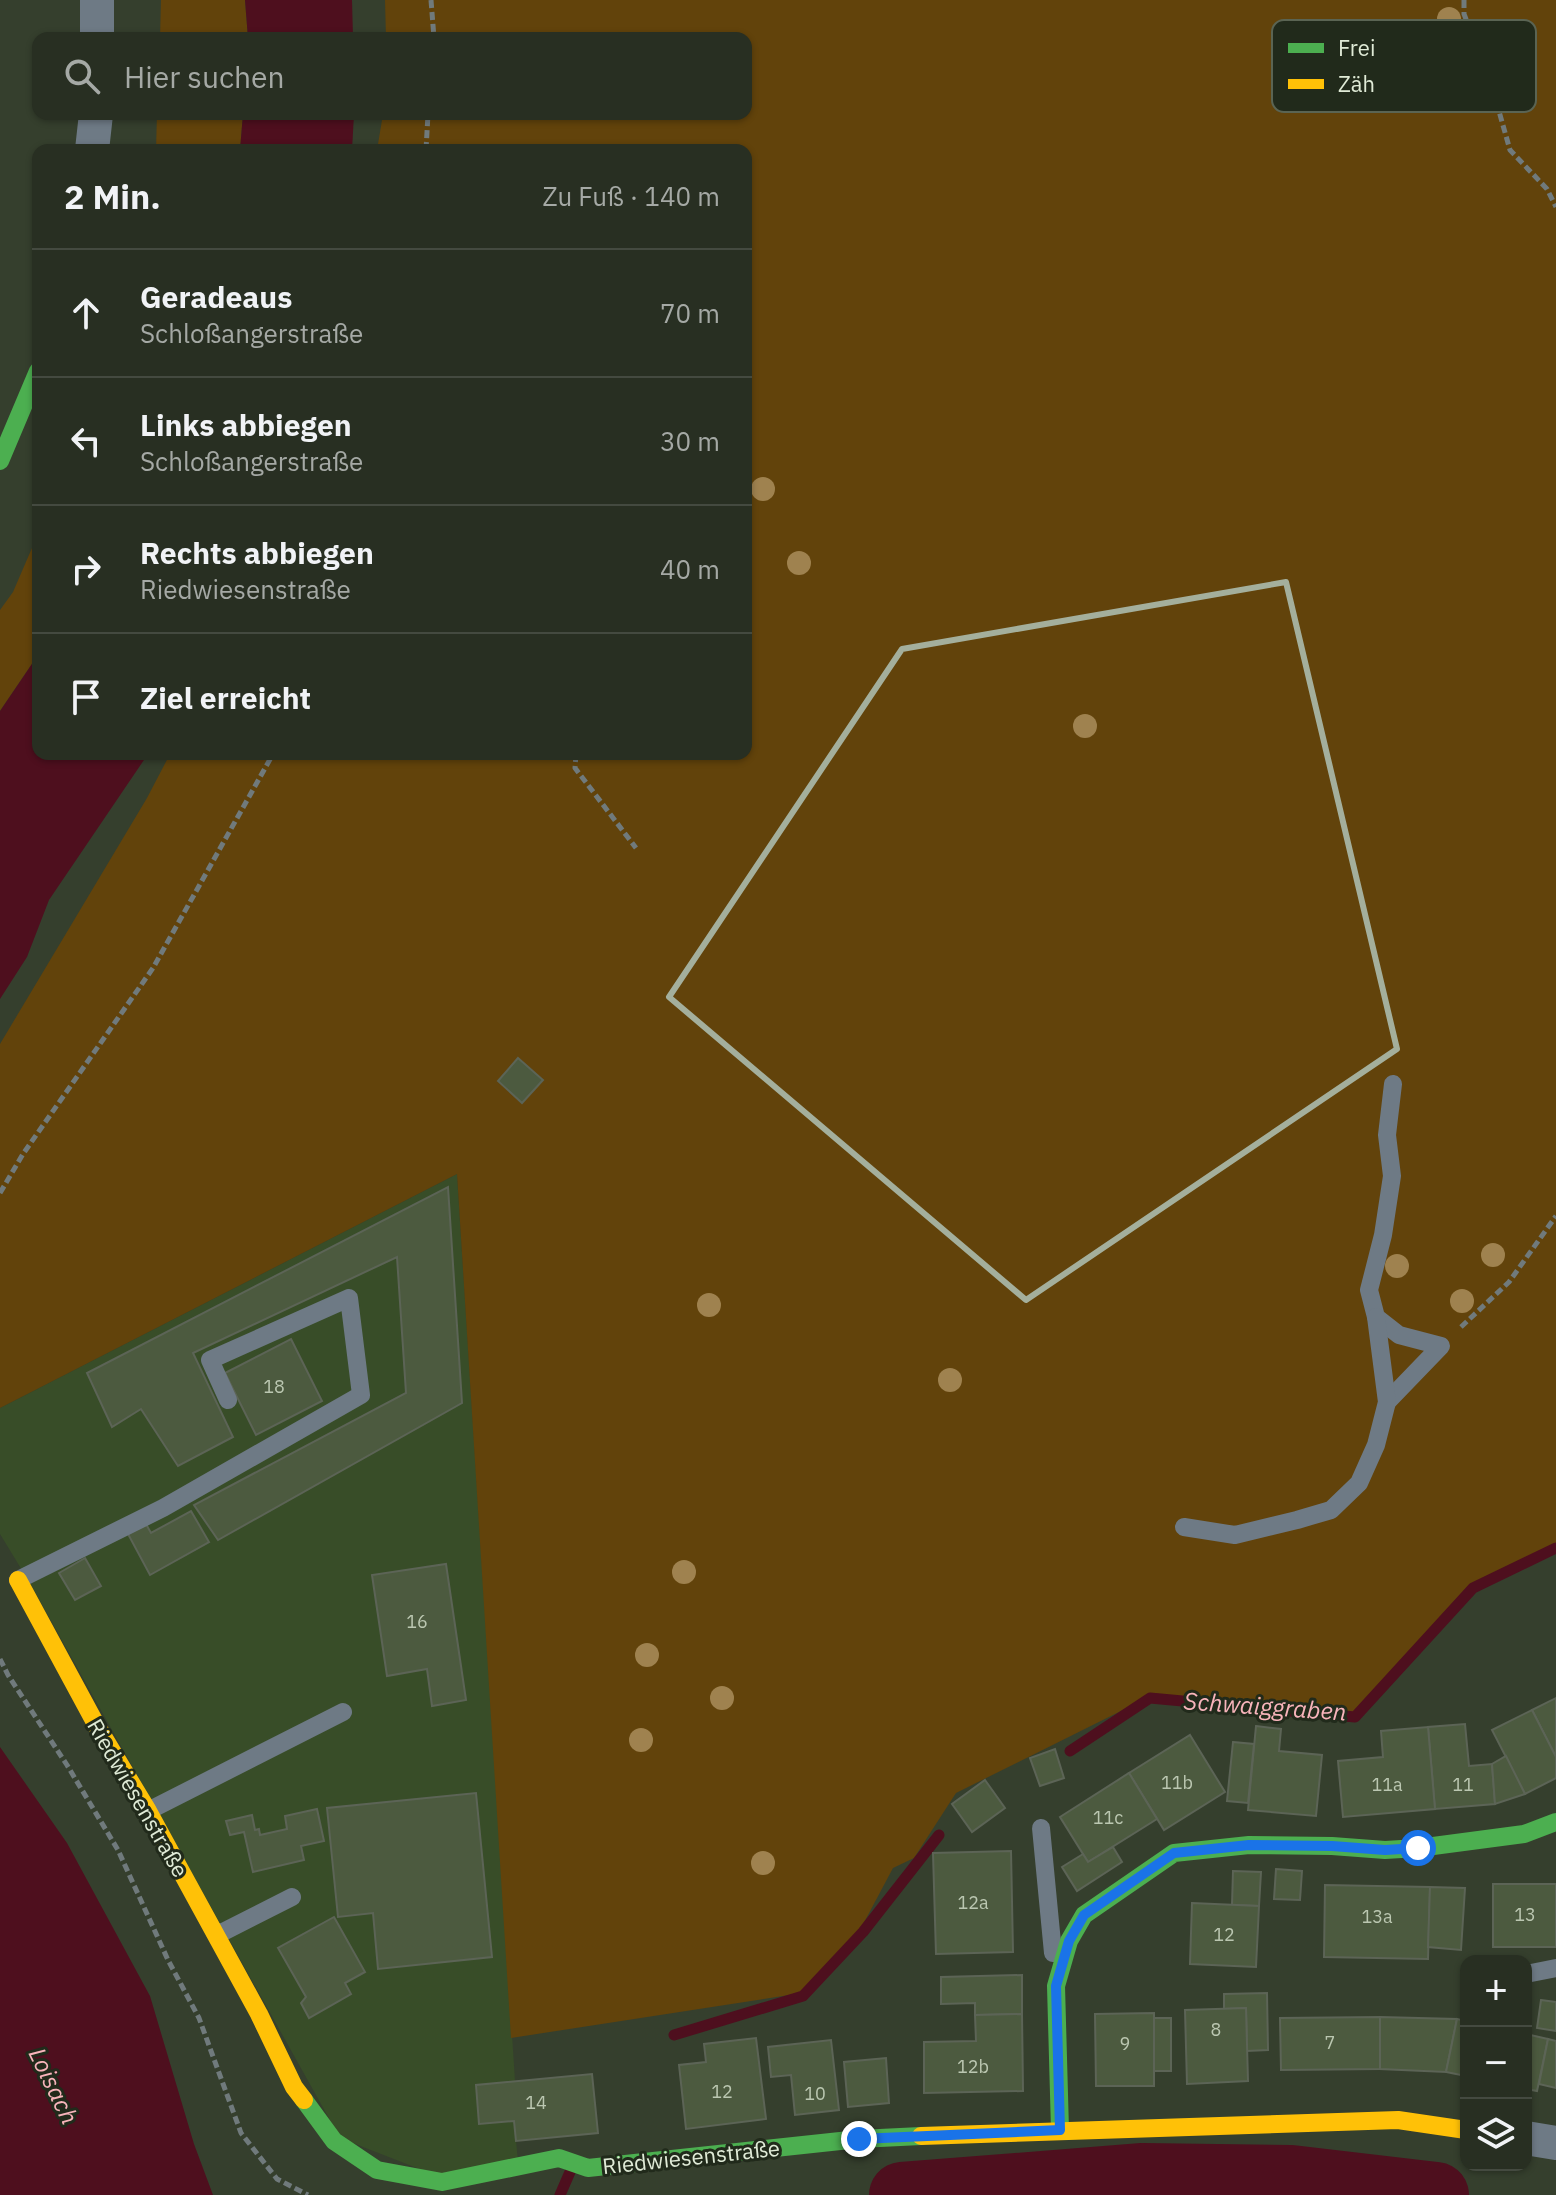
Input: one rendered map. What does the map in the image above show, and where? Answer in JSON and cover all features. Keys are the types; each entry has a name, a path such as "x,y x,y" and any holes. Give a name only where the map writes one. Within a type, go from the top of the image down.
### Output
{"street":[{"path":"97,0 97,32"},
{"path":"93,144 95,120"},
{"path":"0,461 32,385"},
{"name":"Riedwiesenstraße","path":"18,1580 259,2014 294,2087 334,2141 377,2170 442,2182 559,2158 588,2168 859,2139 1398,2120 1460,2129"},
{"path":"1060,2130 1056,1986 1069,1941 1084,1915 1174,1853 1249,1845 1385,1850 1418,1848 1524,1834 1556,1822"},
{"path":"1532,2139 1556,2143"}],"lane":[{"path":"1184,1527 1235,1535 1331,1510 1359,1483 1376,1445 1387,1402 1376,1317 1369,1290 1383,1235 1392,1176 1387,1135 1393,1084"},
{"path":"18,1580 163,1508 361,1395 349,1298 210,1360 228,1400"},
{"path":"1376,1317 1399,1335 1441,1346 1387,1402"},
{"path":"148,1811 343,1712"},
{"path":"1041,1828 1056,1986"},
{"path":"214,1933 235,1926 292,1897"},
{"path":"1532,1973 1556,1968"}],"path":[{"path":"431,0 434,32"},
{"path":"1464,0 1466,20"},
{"path":"1499,112 1510,150 1547,189 1556,207"},
{"path":"426,144 428,120"},
{"path":"0,1193 23,1154 153,968 270,760"},
{"path":"576,760 575,768 636,848"},
{"path":"1441,1346 1509,1282 1556,1216"},
{"path":"0,1659 118,1850 168,1960 199,2018 241,2133 277,2179 308,2195"}],"highlighted area":[{"path":"1286,582 1397,1049 1026,1300 669,997 902,649"}],"shaded area":[{"path":"161,0 245,0 248,32 160,32"},
{"path":"385,0 1556,0 1556,1546 1471,1587 1353,1715 1149,1697 956,1793 914,1858 893,1868 860,1930 802,1993 511,2038 457,1174 0,1408 0,1044 167,760 752,760 752,144 378,144 382,120 752,120 752,32 386,32"},
{"path":"157,120 242,120 240,144 156,144"},
{"path":"32,548 32,664 0,711 0,610 13,592"},
{"path":"457,1174 515,2081 476,2086 479,2124 514,2121 518,2161 440,2177 340,2138 0,1534 0,1408"}],"water":[{"path":"245,0 352,0 353,32 248,32"},
{"path":"242,120 354,120 352,144 240,144"},
{"path":"32,664 32,760 144,760 49,900 27,957 0,999 0,711"},
{"name":"Loisach","path":"0,1747 67,1843 150,1996 194,2144 213,2195 0,2195"}],"building":[{"path":"518,1058 543,1080 522,1103 498,1081"},
{"path":"448,1187 462,1403 218,1540 194,1505 406,1393 397,1257 193,1353 233,1437 178,1466 141,1409 112,1427 87,1373"},
{"path":"291,1339 322,1401 256,1435 225,1373"},
{"path":"191,1511 209,1542 150,1575 128,1534 146,1524 151,1533"},
{"path":"85,1558 101,1586 75,1600 59,1573"},
{"path":"446,1564 466,1700 432,1706 427,1669 387,1676 372,1575"},
{"path":"1556,1698 1556,1757 1532,1710"},
{"path":"1532,1710 1556,1757 1556,1778 1525,1794 1492,1730"},
{"path":"1465,1724 1469,1766 1492,1764 1495,1804 1435,1809 1428,1727"},
{"path":"1256,1726 1281,1729 1279,1751 1322,1755 1316,1816 1248,1810"},
{"path":"1428,1727 1435,1809 1343,1817 1338,1761 1383,1757 1381,1731"},
{"path":"1190,1735 1225,1792 1164,1830 1129,1773"},
{"path":"1233,1742 1254,1744 1248,1803 1227,1801"},
{"path":"1055,1749 1064,1778 1040,1786 1030,1758"},
{"path":"1506,1756 1525,1794 1495,1804 1492,1764"},
{"path":"1129,1773 1157,1819 1088,1862 1060,1817"},
{"path":"985,1780 1005,1808 972,1832 952,1804"},
{"path":"476,1793 492,1957 378,1969 373,1913 338,1917 327,1808"},
{"path":"317,1809 324,1841 301,1846 304,1860 253,1872 244,1832 230,1835 226,1821 252,1815 255,1830 259,1829 260,1835 287,1829 285,1816"},
{"path":"1113,1847 1122,1862 1077,1891 1062,1867 1083,1854 1088,1862"},
{"path":"1011,1851 1013,1952 936,1954 933,1853"},
{"path":"1276,1869 1302,1871 1300,1900 1274,1899"},
{"path":"1233,1871 1261,1872 1259,1906 1232,1905"},
{"path":"1493,1884 1556,1884 1556,1947 1493,1947"},
{"path":"1325,1885 1430,1887 1428,1959 1324,1957"},
{"path":"1430,1887 1465,1888 1461,1950 1428,1947"},
{"path":"1192,1903 1259,1906 1256,1967 1190,1964"},
{"path":"334,1917 365,1972 345,1983 351,1994 309,2018 301,2003 306,1997 278,1948"},
{"path":"1022,1975 1022,2014 975,2015 975,2003 941,2004 941,1977"},
{"path":"1267,1993 1268,2050 1247,2051 1246,2008 1224,2009 1224,1994"},
{"path":"1541,2000 1556,2002 1556,2031 1537,2028"},
{"path":"1246,2008 1248,2081 1187,2084 1185,2010"},
{"path":"1154,2013 1154,2086 1096,2086 1095,2014"},
{"path":"1022,2014 1023,2091 924,2093 924,2042 976,2041 975,2015"},
{"path":"1380,2017 1380,2069 1281,2070 1280,2018"},
{"path":"1380,2017 1457,2019 1446,2072 1380,2069"},
{"path":"1154,2018 1171,2018 1171,2071 1154,2071"},
{"path":"1457,2019 1460,2020 1460,2075 1446,2072"},
{"path":"1532,2035 1548,2039 1537,2091 1532,2090"},
{"path":"756,2038 766,2119 686,2129 679,2065 706,2062 704,2044"},
{"path":"1548,2039 1556,2041 1556,2088 1539,2084"},
{"path":"831,2040 839,2110 795,2115 791,2075 771,2077 768,2047"},
{"path":"886,2058 889,2103 848,2107 844,2062"},
{"path":"592,2074 598,2133 516,2141 514,2121 479,2124 476,2085"}],"waterway":[{"name":"Schwaiggraben","path":"1070,1751 1150,1698 1355,1717 1473,1588 1556,1548"},
{"name":"Schwaiggraben","path":"674,2035 803,1996 863,1932 939,1835"},
{"name":"Schwaiggraben","path":"560,2195 570,2172"},
{"path":"902,2195 1143,2176 1291,2178 1436,2195"}],"traffic: fast":[{"path":"0,461 32,385"},
{"path":"1060,2130 1056,1986 1069,1941 1084,1915 1174,1853 1249,1845 1385,1850 1418,1848 1524,1834 1556,1822"},
{"path":"304,2100 334,2141 377,2170 442,2182 559,2158 588,2168 859,2139 921,2136"}],"traffic: slow":[{"path":"18,1580 98,1728 148,1811 259,2014 294,2087 304,2100"},
{"path":"921,2136 1398,2120 1460,2129"}],"route":[{"path":"859,2139 1060,2130 1056,1986 1069,1941 1084,1915 1174,1853 1249,1845 1385,1850 1418,1848"}]}
